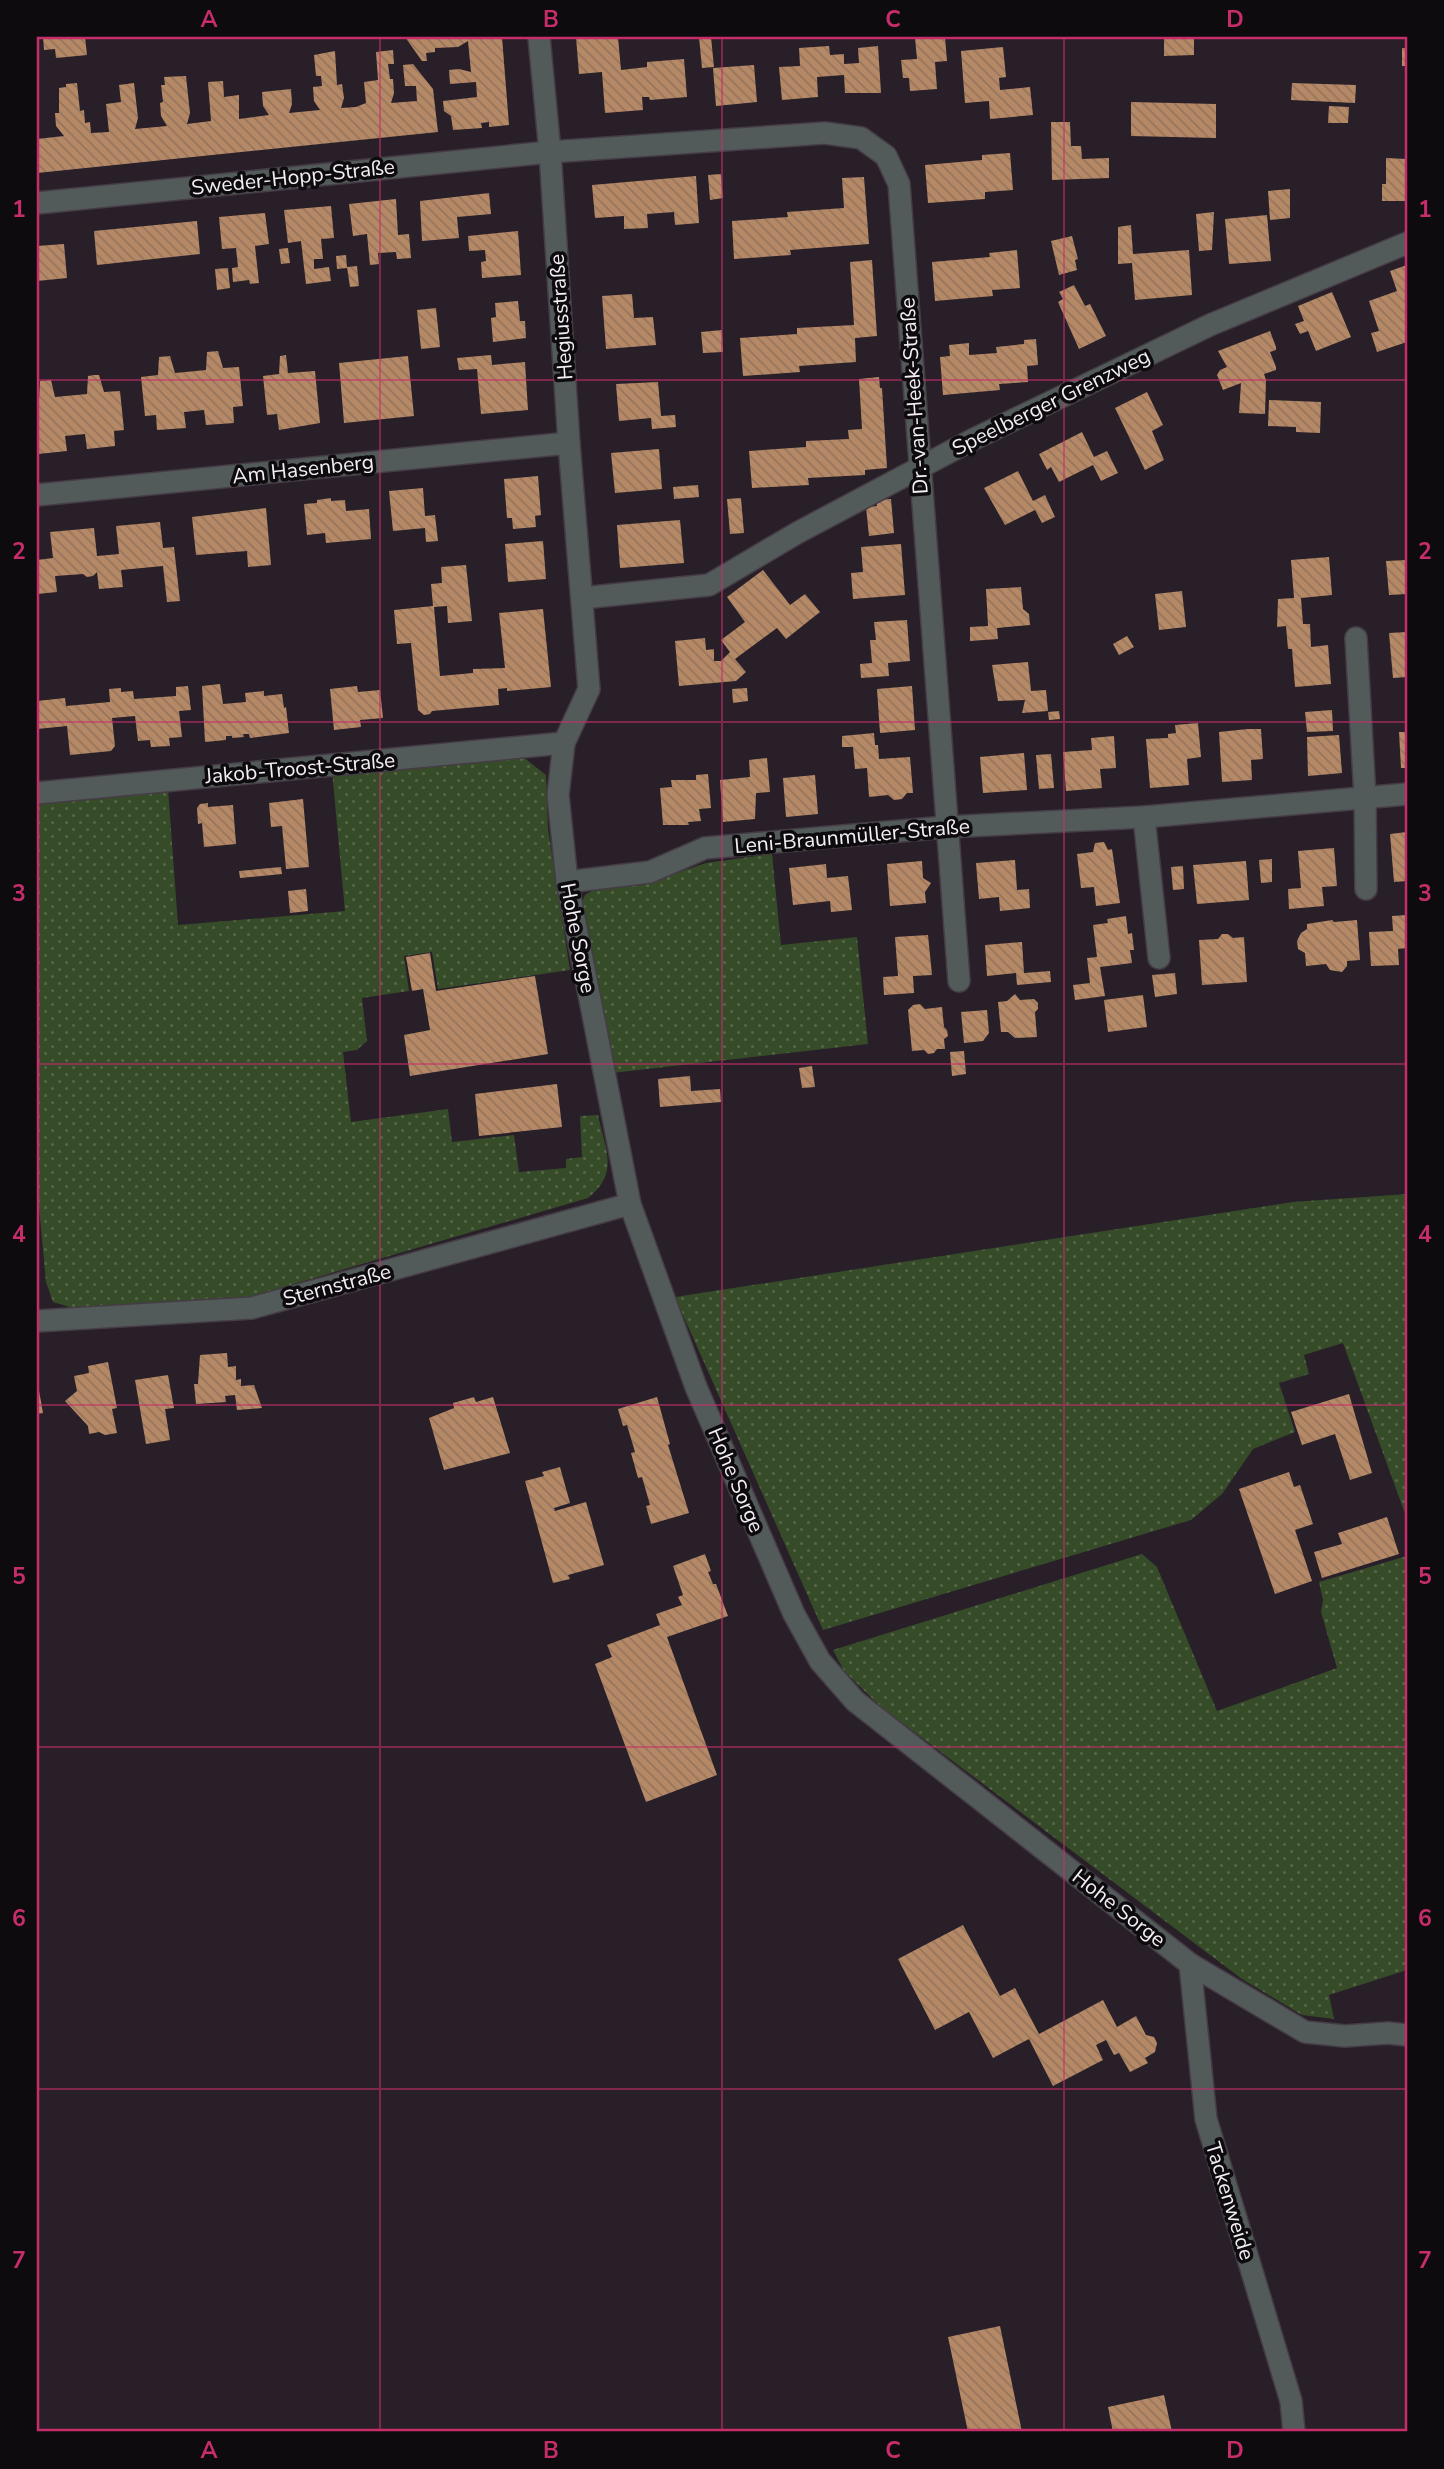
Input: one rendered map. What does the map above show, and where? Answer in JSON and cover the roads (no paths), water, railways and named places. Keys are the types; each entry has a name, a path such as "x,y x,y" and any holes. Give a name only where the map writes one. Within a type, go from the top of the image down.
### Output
{"street":[{"name":"Hegiusstraße","path":"539,37 550,152 582,598"},
{"name":"Dr.-van-Heek-Straße","path":"550,152 825,133 860,138 886,156 899,184 959,981"},
{"name":"Sweder-Hopp-Straße","path":"37,203 550,152"},
{"name":"Speelberger Grenzweg","path":"582,598 709,585 919,466 1210,325 1407,243"},
{"name":"Am Hasenberg","path":"37,495 569,443"},
{"name":"Hohe Sorge","path":"582,598 589,689 564,743 558,795 567,882 630,1204 696,1387 794,1614 820,1661 855,1702 1190,1964 1305,2032 1345,2036 1388,2033 1407,2035"},
{"path":"1356,638 1365,797 1366,889"},
{"name":"Jakob-Troost-Straße","path":"37,793 564,743"},
{"name":"Leni-Braunmüller-Straße","path":"567,882 650,872 705,848 946,827 1144,817 1407,794"},
{"path":"1144,817 1159,958"},
{"name":"Sternstraße","path":"37,1321 252,1308 630,1204"},
{"name":"Tackenweide","path":"1190,1964 1206,2119 1291,2401 1294,2432"}]}
